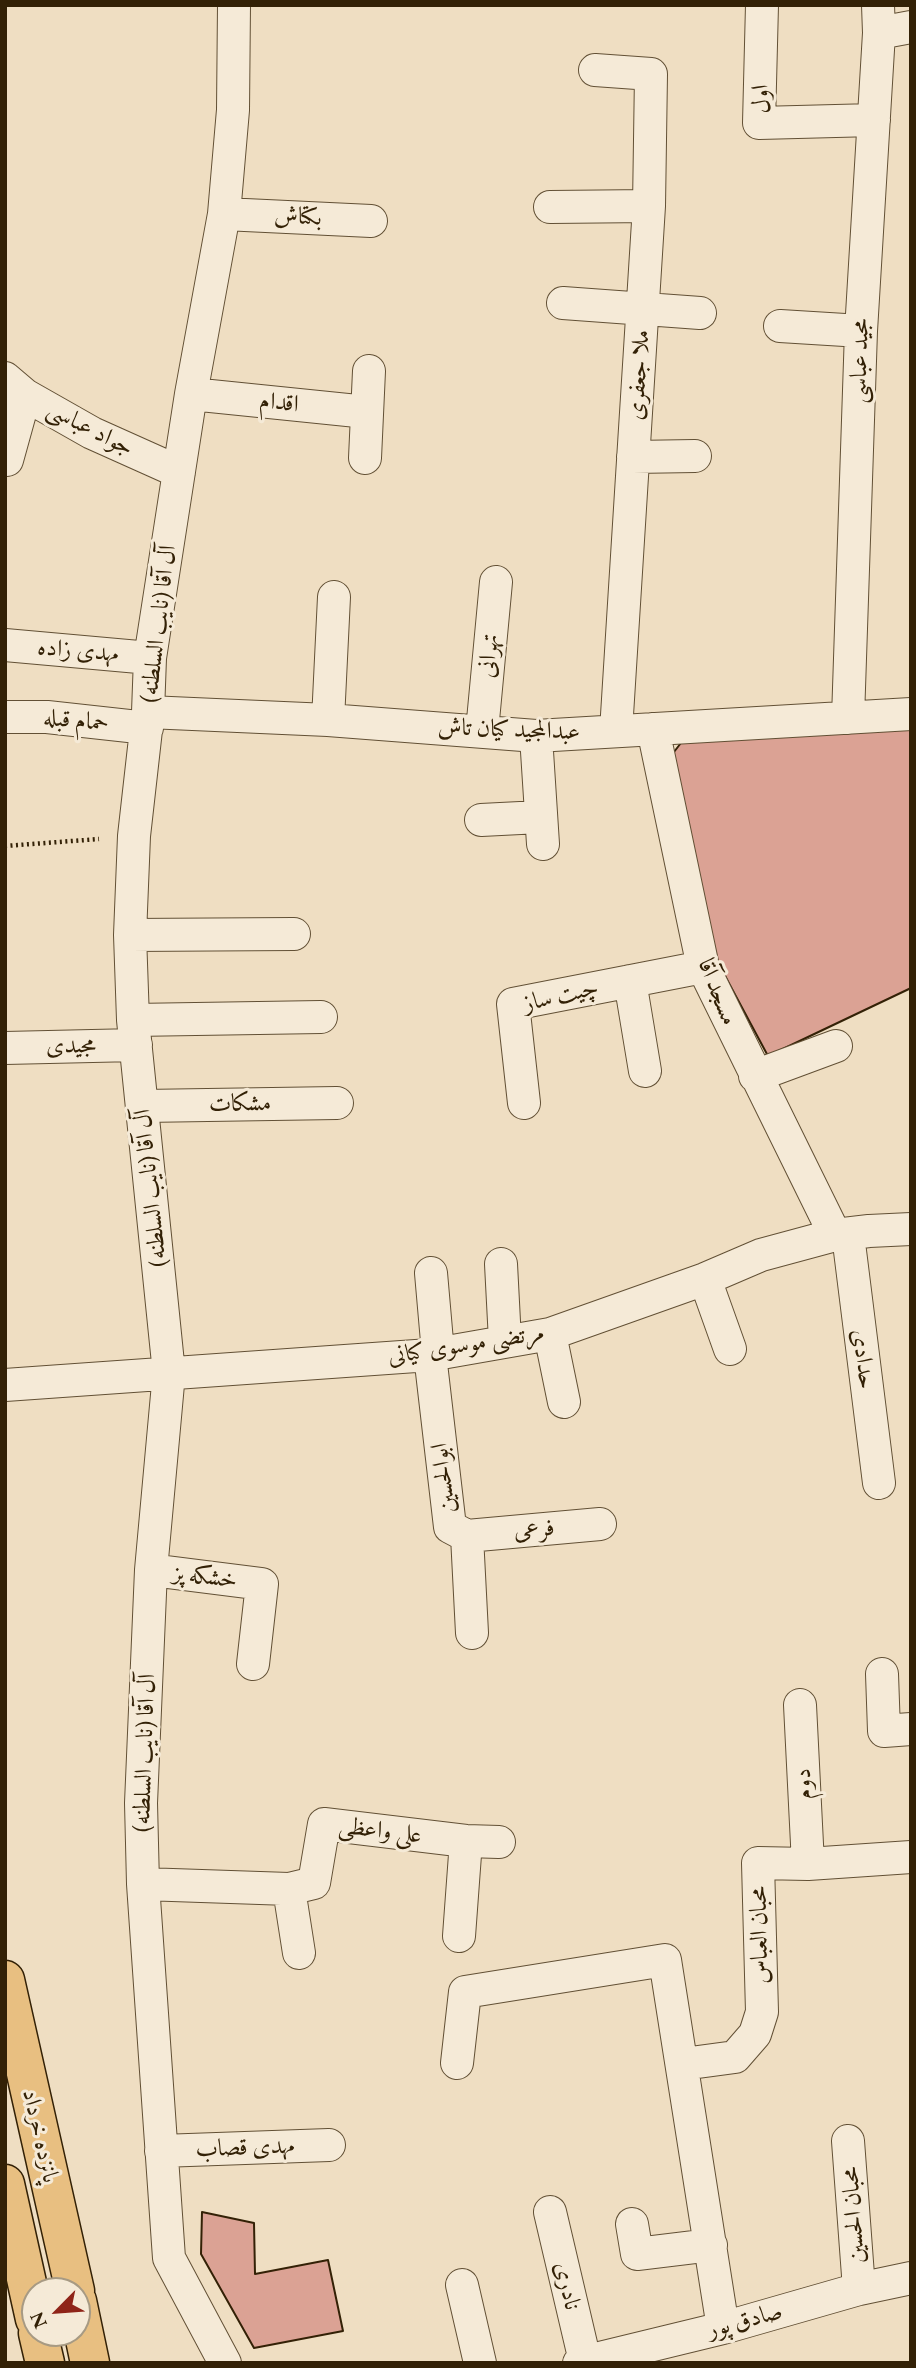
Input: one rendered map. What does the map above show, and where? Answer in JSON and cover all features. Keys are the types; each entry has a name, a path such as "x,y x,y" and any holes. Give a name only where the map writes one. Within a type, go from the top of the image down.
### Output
{"main road":[{"name":"پانزده خرداد","path":"6,1993 72,2277"},
{"name":"پانزده خرداد","path":"5,2183 26,2277"}],"street":[{"name":"آل آقا (نایب السلطنه)","path":"225,2363 169,2258 143,1884 141,1804 151,1570 169,1373 134,1032 130,935 134,836 147,720 150,657 191,394 224,214 233,110 234,5"},
{"name":"اول","path":"762,5 759,123 874,120"},
{"name":"مجید عباسی","path":"848,718 861,331 879,19"},
{"path":"879,19 911,27"},
{"name":"ملا جعفری","path":"595,70 651,74 649,206 615,731"},
{"path":"550,207 649,206"},
{"name":"بکتاش","path":"224,214 372,221"},
{"path":"563,303 700,313"},
{"path":"780,326 861,331"},
{"path":"365,458 369,371"},
{"path":"6,460 15,386"},
{"name":"جواد عباسی","path":"15,386 92,433 180,472"},
{"name":"اقدام","path":"191,394 367,412"},
{"path":"633,457 695,456"},
{"name":"تهرانی","path":"482,731 496,582"},
{"path":"328,720 334,597"},
{"name":"مهدی زاده","path":"5,645 150,657"},
{"name":"عبدالمجید کیان تاش","path":"147,720 328,720 536,736 911,714"},
{"name":"حمام قبله","path":"5,717 147,720"},
{"name":"مسجد آقا","path":"653,729 703,967 755,1076 841,1235"},
{"path":"481,820 541,831 536,736"},
{"path":"130,935 294,934"},
{"name":"چیت ساز","path":"524,1103 513,1004 703,967"},
{"path":"630,981 645,1070"},
{"name":"مجیدی","path":"5,1048 134,1032 321,1017"},
{"path":"755,1076 835,1046"},
{"name":"مشکات","path":"143,1106 337,1102"},
{"name":"مرتضی موسوی کیانی","path":"5,1385 434,1354 550,1334 705,1279 761,1255 841,1235 911,1229"},
{"name":"حدادی","path":"841,1235 879,1483"},
{"path":"501,1264 505,1341"},
{"path":"431,1273 434,1354"},
{"path":"705,1279 730,1349"},
{"path":"550,1334 564,1402"},
{"name":"ابوالحسین","path":"434,1354 450,1527 467,1536 472,1633"},
{"name":"فرعی","path":"467,1536 600,1524"},
{"name":"خشکه پز","path":"151,1570 262,1584 253,1664"},
{"path":"882,1674 884,1731 911,1729"},
{"name":"دوم","path":"800,1705 808,1864"},
{"name":"علی واعظی","path":"289,1889 314,1883 324,1824 466,1841 499,1842"},
{"path":"458,1936 466,1841"},
{"name":"محبان العباس","path":"682,2064 735,2057 755,2034 762,2012 758,1863 808,1864 911,1857"},
{"path":"143,1884 289,1889 299,1953"},
{"path":"457,2063 465,1992 664,1960 723,2328"},
{"name":"محبان الحسین","path":"848,2141 859,2289"},
{"name":"مهدی قصاب","path":"161,2151 329,2145"},
{"name":"نادری","path":"550,2211 582,2362"},
{"path":"632,2224 637,2254 710,2245"},
{"name":"صادق پور","path":"582,2362 723,2328 859,2289 911,2278"},
{"path":"462,2285 480,2363"}],"path":[{"path":"5,846 134,836"}],"building":[{"path":"911,726 911,988 768,1056 717,961 667,761 684,739"},
{"path":"202,2212 254,2223 255,2274 328,2260 343,2331 254,2348 201,2254"}]}
